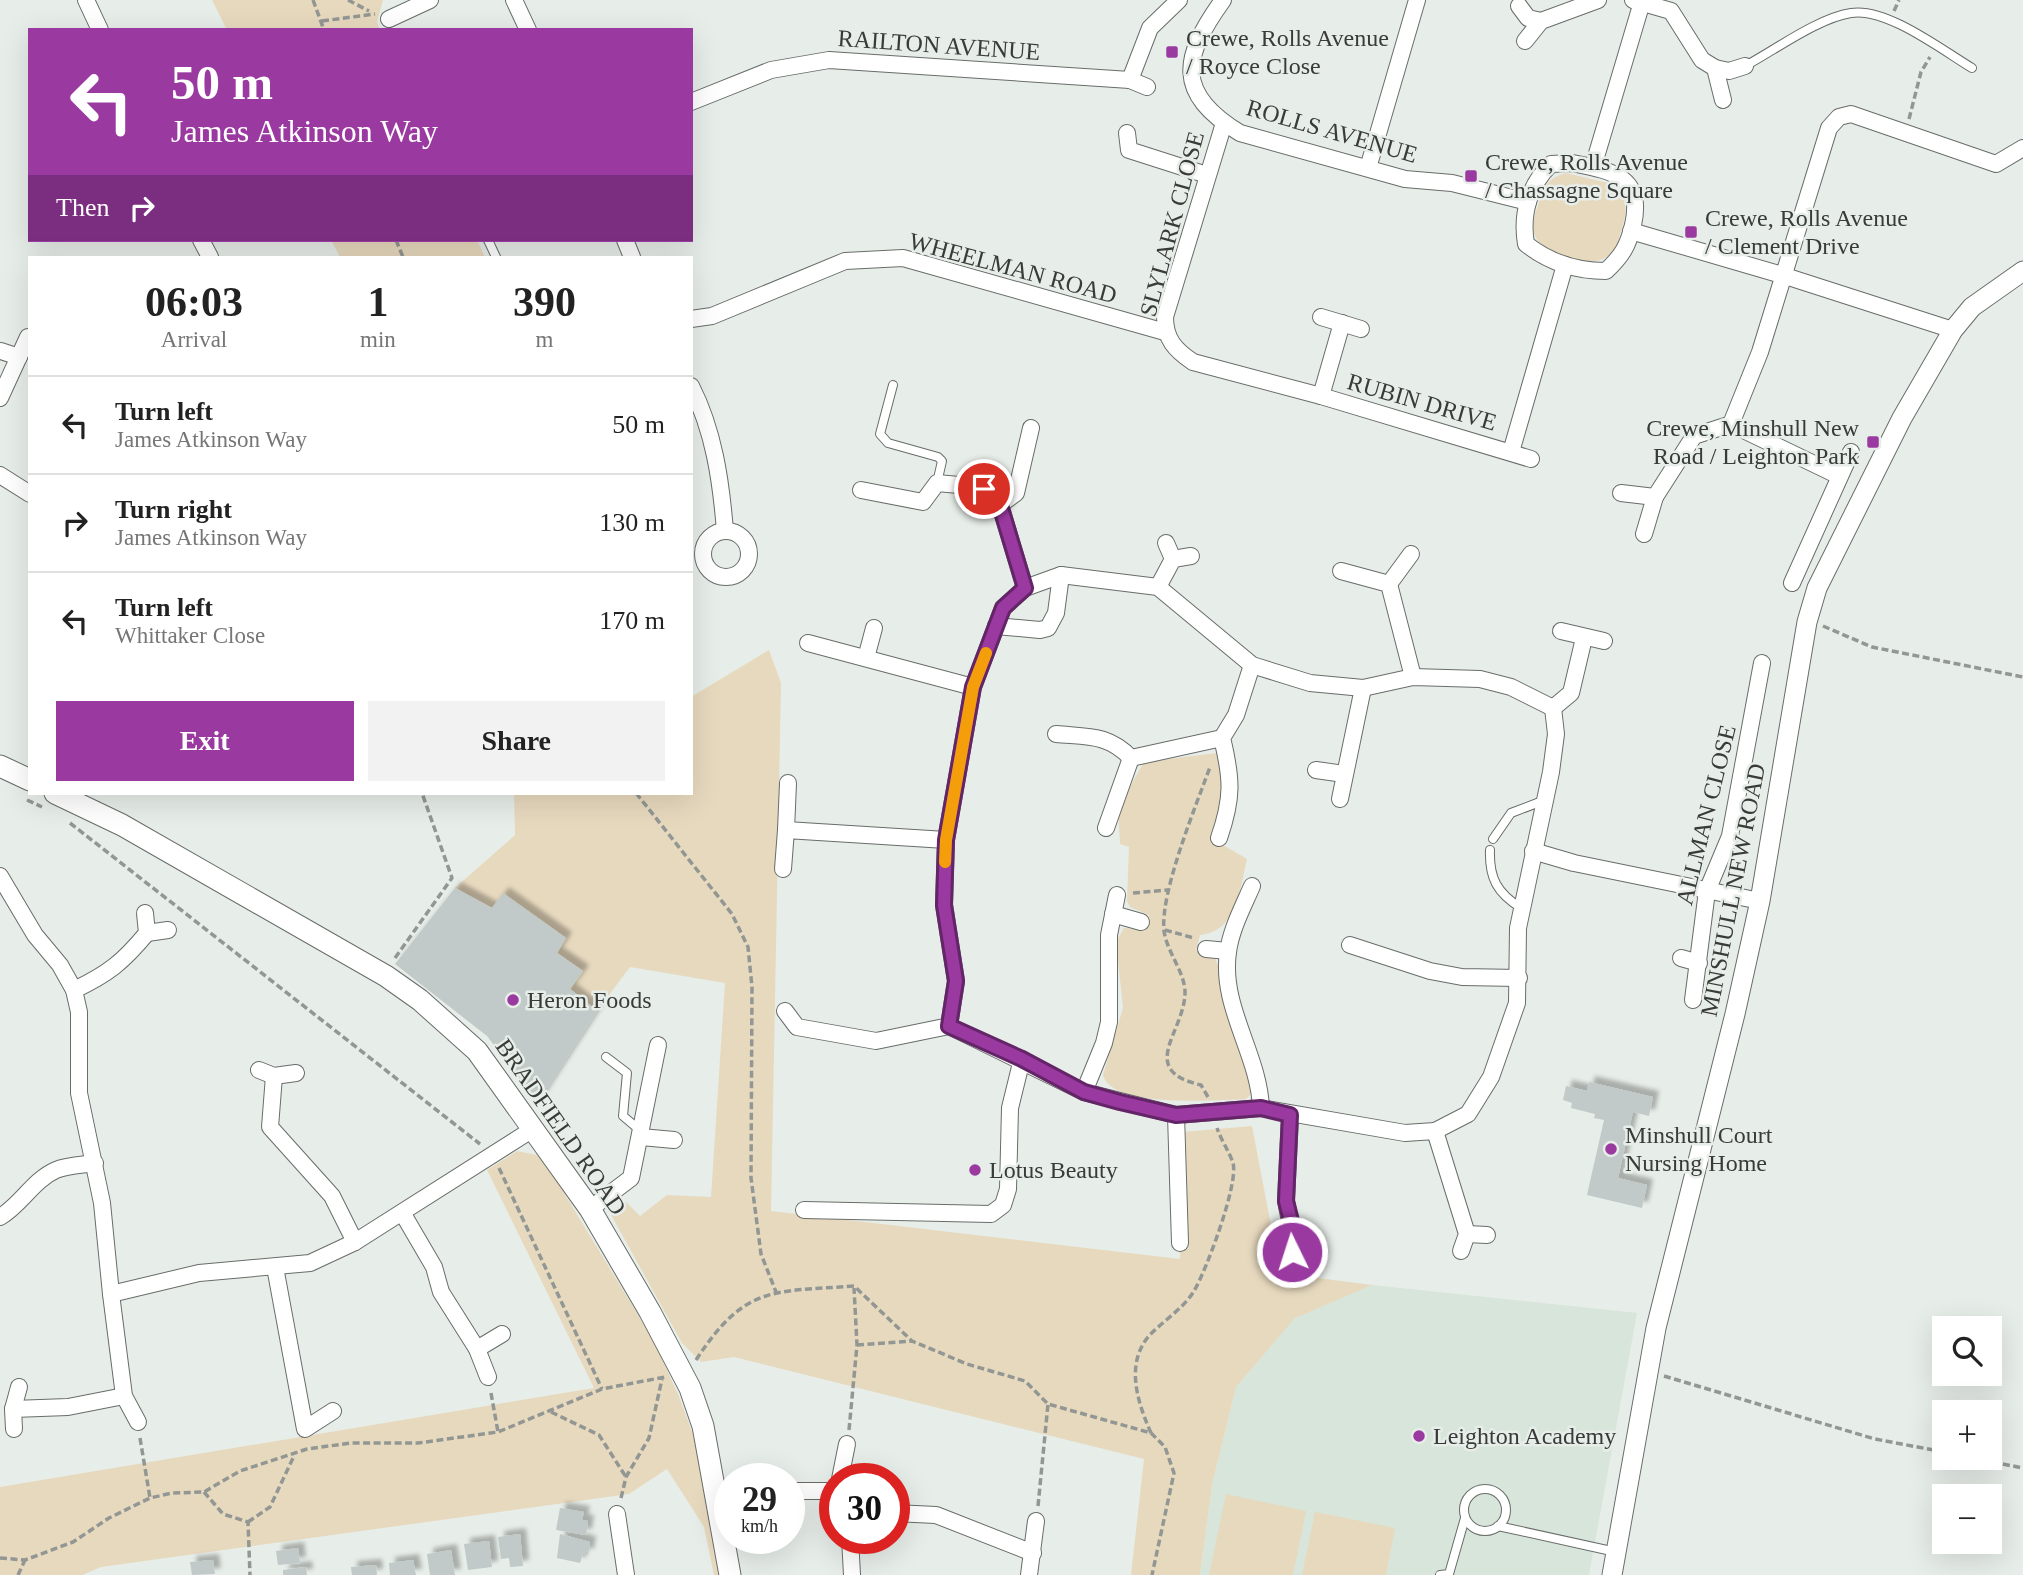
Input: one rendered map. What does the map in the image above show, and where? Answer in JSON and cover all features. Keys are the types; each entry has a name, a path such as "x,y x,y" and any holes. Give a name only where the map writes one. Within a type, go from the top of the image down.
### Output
{"main road":[{"path":"0,766 26,790"},
{"name":"BRADFIELD ROAD","path":"51,801 134,831 386,976 420,1000 477,1051 590,1209 672,1374 703,1426 730,1575"}],"street":[{"path":"86,0 99,28"},
{"path":"392,24 430,0"},
{"path":"514,0 527,28"},
{"path":"1130,80 1150,29 1179,0"},
{"name":"ROLLS AVENUE","path":"1223,0 1191,55 1191,71 1196,92 1209,112 1224,123 1240,132 1405,179 1452,183 1528,202"},
{"path":"1368,168 1417,0"},
{"path":"1525,41 1541,21 1598,0"},
{"path":"1593,167 1637,1 1671,11 1702,60 1715,68 1729,71 1745,66"},
{"path":"1517,3 1528,18 1541,21"},
{"name":"RAILTON AVENUE","path":"693,101 771,70 829,60 1130,80 1147,87"},
{"path":"1715,68 1723,100"},
{"path":"1731,424 1760,352 1829,128 1839,117 1851,114 1996,164 2023,148"},
{"name":"SLYLARK CLOSE","path":"1224,123 1165,317 1165,332 1177,351 1193,362 1321,396"},
{"path":"1127,133 1129,150 1207,174"},
{"path":"1572,163 1615,174 1632,187 1637,205 1625,254 1606,271 1582,271 1544,258 1526,244 1523,226 1528,202 1536,179 1551,164 1572,163"},
{"path":"1631,231 1782,275 1953,330"},
{"name":"WHEELMAN ROAD","path":"693,319 712,316 845,261 903,258 1165,332"},
{"name":"RUBIN DRIVE","path":"1511,452 1565,265"},
{"name":"MINSHULL NEW ROAD","path":"1612,1575 1659,1315 1735,1014 1760,901 1807,622 1817,588 1902,418 1953,330 1972,307 2023,271"},
{"path":"1321,317 1361,329"},
{"path":"1321,396 1342,323"},
{"path":"0,398 28,337"},
{"path":"1,351 19,357"},
{"path":"693,390 705,413 714,449 724,531"},
{"name":"RUBIN DRIVE","path":"1321,396 1531,459"},
{"path":"1644,534 1655,498 1694,436 1731,424 1839,476"},
{"path":"1000,505 1016,493 1031,428"},
{"path":"1792,583 1852,452"},
{"path":"0,475 28,493"},
{"path":"861,490 923,502 937,483 981,487 1000,505 1025,588"},
{"path":"1621,493 1655,498"},
{"path":"1166,543 1173,559"},
{"path":"1388,584 1412,554"},
{"path":"1173,559 1191,556"},
{"path":"1158,587 1173,559"},
{"path":"1341,571 1388,584"},
{"path":"996,626 1040,630 1048,628 1056,613 1061,575"},
{"path":"949,1026 956,981 944,905 946,840 973,687 1003,608 1025,588 1061,575 1158,587 1252,665 1310,683 1363,688 1413,677 1480,679 1511,687 1553,708"},
{"path":"1388,584 1413,677"},
{"path":"866,659 874,628"},
{"path":"1561,631 1604,641"},
{"path":"1553,708 1571,693 1584,638"},
{"path":"808,643 973,687"},
{"path":"1219,838 1228,812 1232,780 1222,738 1236,715 1252,665"},
{"name":"ALLMAN CLOSE","path":"1693,1000 1706,891 1730,836 1755,673"},
{"path":"1340,799 1363,688"},
{"path":"785,1011 797,1027 876,1041 949,1026 1022,1059 1084,1092 1176,1115 1261,1108 1405,1133 1435,1131 1468,1114 1491,1077 1511,1026 1519,978 1521,908 1545,800 1556,734 1553,708"},
{"path":"1056,734 1098,738 1116,743 1130,758"},
{"path":"1130,758 1222,738"},
{"path":"1106,828 1130,758"},
{"path":"1316,770 1344,774"},
{"path":"783,869 788,783"},
{"path":"786,830 946,840"},
{"path":"1533,851 1760,901"},
{"path":"0,876 35,935 60,965 74,990 79,1012 79,1093 102,1203 124,1396 138,1422"},
{"path":"1252,886 1228,951 1229,996 1253,1060 1260,1085 1261,1108"},
{"path":"1084,1092 1104,1043 1109,1022 1109,936 1117,895"},
{"path":"145,913 147,933"},
{"path":"1113,914 1140,922"},
{"path":"74,990 107,975 125,960 147,933 168,930"},
{"path":"1350,945 1430,971 1462,977 1519,978"},
{"path":"1206,949 1228,951"},
{"path":"1681,958 1699,963"},
{"path":"590,1209 631,1178 658,1045"},
{"path":"804,1210 991,1214 1003,1205 1008,1189 1010,1108 1022,1059"},
{"path":"296,1073 267,1073 270,1128 332,1196 355,1242"},
{"path":"1176,1115 1180,1243"},
{"path":"1290,1115 1286,1201 1292,1225 1292,1252"},
{"path":"111,1294 199,1273 310,1263 355,1242 402,1214 533,1129"},
{"path":"1435,1131 1467,1234 1461,1251"},
{"path":"641,1134 674,1140"},
{"path":"0,1217 12,1210 40,1180 57,1169 95,1163"},
{"path":"402,1214 434,1267 441,1292 477,1349 488,1377"},
{"path":"1467,1234 1487,1235"},
{"path":"275,1267 305,1429 333,1411"},
{"path":"477,1349 502,1335"},
{"path":"14,1429 13,1409 19,1387"},
{"path":"13,1409 68,1407 124,1396"},
{"path":"843,1463 847,1444"},
{"path":"617,1514 626,1575"},
{"path":"910,1514 936,1515 1033,1553"},
{"path":"1029,1575 1036,1521"},
{"path":"851,1554 852,1575"}],"lane":[{"path":"1745,66 1832,19 1853,12 1892,21 1972,68"},
{"path":"892,385 880,434 888,443 938,457 942,461 937,483"},
{"path":"1493,839 1511,813 1545,800"},
{"path":"1490,850 1491,877 1497,888 1521,908"},
{"path":"606,1056 627,1073 623,1116 641,1134"},
{"path":"1440,1575 1449,1574 1465,1518 1468,1497 1487,1488 1504,1500 1506,1514 1498,1527"},
{"path":"1465,1518 1479,1530 1498,1527 1616,1552"}],"path":[{"path":"313,0 324,28"},
{"path":"348,0 392,24"},
{"path":"322,21 370,12"},
{"path":"1906,131 1921,72 1936,47"},
{"path":"1807,622 1832,628 1872,647 2023,677"},
{"path":"1152,1575 1174,1473 1165,1447 1151,1433 1138,1403 1134,1375 1140,1349 1153,1331 1175,1313 1194,1291 1224,1216 1232,1186 1234,1164 1212,1114 1208,1094 1201,1085 1180,1079 1171,1071 1167,1060 1167,1047 1180,1017 1185,989 1164,930 1168,890 1222,738"},
{"path":"386,976 397,955 452,878 423,795"},
{"path":"638,795 732,914 748,947 752,987 751,1178 761,1254 776,1292"},
{"path":"69,822 493,1155 602,1388"},
{"path":"1117,895 1168,890"},
{"path":"1164,930 1194,937 1206,949"},
{"path":"847,1444 857,1345 854,1286"},
{"path":"0,1558 25,1560 73,1542 110,1517 150,1498 173,1493 204,1492 240,1471 294,1456 307,1449 351,1443 418,1443 498,1432 602,1388 672,1374 695,1361 715,1330 742,1305 776,1292 854,1286 912,1341 967,1364 1025,1381 1048,1404 1151,1433"},
{"path":"857,1345 912,1341"},
{"path":"617,1514 626,1477 649,1437 672,1374"},
{"path":"1648,1374 1680,1378 1875,1439 1932,1450"},
{"path":"488,1377 498,1432"},
{"path":"1036,1521 1048,1404"},
{"path":"550,1412 598,1435 626,1477"},
{"path":"138,1422 150,1498"},
{"path":"247,1522 270,1507 294,1456"},
{"path":"2002,1464 2023,1468"},
{"path":"204,1492 223,1514 247,1522"},
{"path":"247,1522 250,1575"},
{"path":"18,1575 25,1560"}],"shaded area":[{"path":"212,0 383,0 377,22 379,28 226,28"},
{"path":"1566,173 1608,183 1624,197 1625,216 1617,243 1608,256 1600,260 1579,261 1556,254 1538,241 1534,233 1534,218 1543,191 1551,180"},
{"path":"332,242 478,242 485,256 339,256"},
{"path":"769,650 781,683 771,1211 1180,1259 1183,1132 1252,1126 1280,1273 1372,1285 1295,1318 1236,1387 1212,1485 1200,1575 1131,1575 1144,1459 734,1357 701,1362 682,1343 610,1213 625,1201 640,1216 667,1195 711,1197 725,983 630,967 597,1011 570,989 583,971 557,953 503,894 492,908 455,888 515,835 514,795 693,795 693,696"},
{"path":"1217,753 1223,776 1224,796 1211,838 1247,859 1235,907 1222,926 1200,935 1196,950 1215,958 1225,1011 1235,1032 1253,1092 1246,1099 1191,1101 1144,1098 1110,1086 1103,1075 1123,1008 1116,942 1124,928 1144,929 1149,915 1130,907 1127,901 1129,847 1120,844 1118,808 1144,762"},
{"path":"517,1151 537,1155 547,1165 655,1343 696,1443 719,1575 714,1575 704,1527 667,1469 629,1494 101,1567 82,1575 0,1575 0,1487 594,1388 487,1170"},
{"name":"Leighton Academy","path":"1372,1285 1637,1313 1589,1575 1200,1575 1212,1485 1236,1387 1295,1317"},
{"path":"1226,1494 1306,1511 1293,1575 1209,1575"},
{"path":"1315,1512 1395,1528 1386,1575 1302,1575"}],"building":[{"name":"Heron Foods","path":"455,888 492,908 503,893 566,938 557,953 583,971 570,989 597,1011 538,1102 487,1036 395,964"},
{"name":"Minshull Court Nursing Home","path":"1589,1082 1653,1097 1649,1116 1633,1112 1618,1178 1647,1185 1642,1208 1587,1195 1604,1120 1594,1118 1595,1114 1571,1108 1572,1103 1563,1100 1566,1086 1587,1091"},
{"path":"560,1508 584,1512 582,1520 588,1521 586,1535 556,1530"},
{"path":"520,1534 523,1566 510,1567 509,1558 501,1559 498,1537"},
{"path":"560,1534 590,1542 588,1555 583,1553 580,1563 557,1558"},
{"path":"489,1541 492,1567 468,1570 464,1544"},
{"path":"298,1548 300,1563 278,1565 276,1551"},
{"path":"451,1550 455,1575 430,1575 427,1554"},
{"path":"213,1560 215,1574 192,1575 190,1562"},
{"path":"413,1560 416,1575 390,1575 389,1563"},
{"path":"376,1565 377,1575 352,1575 351,1567"},
{"path":"306,1567 307,1575 283,1575 283,1570"}],"slow traffic":[{"path":"945,862 946,840 973,687 986,653"}],"place":[{"name":"Crewe, Rolls Avenue / Royce Close","path":"1172,52"},
{"name":"Crewe, Rolls Avenue / Chassagne Square","path":"1471,176"},
{"name":"Crewe, Rolls Avenue / Clement Drive","path":"1691,232"},
{"name":"Crewe, Minshull New Road / Leighton Park","path":"1873,442"},
{"name":"Heron Foods","path":"513,1000"},
{"name":"Minshull Court Nursing Home","path":"1611,1149"},
{"name":"Lotus Beauty","path":"975,1170"},
{"name":"Leighton Academy","path":"1419,1436"}],"route":[{"path":"984,489 1000,505 1025,588 1003,608 973,687 946,840 944,905 956,981 949,1026 1022,1059 1084,1092 1120,1102 1176,1115 1261,1108 1290,1115 1286,1201 1292,1225 1292,1252"}]}
